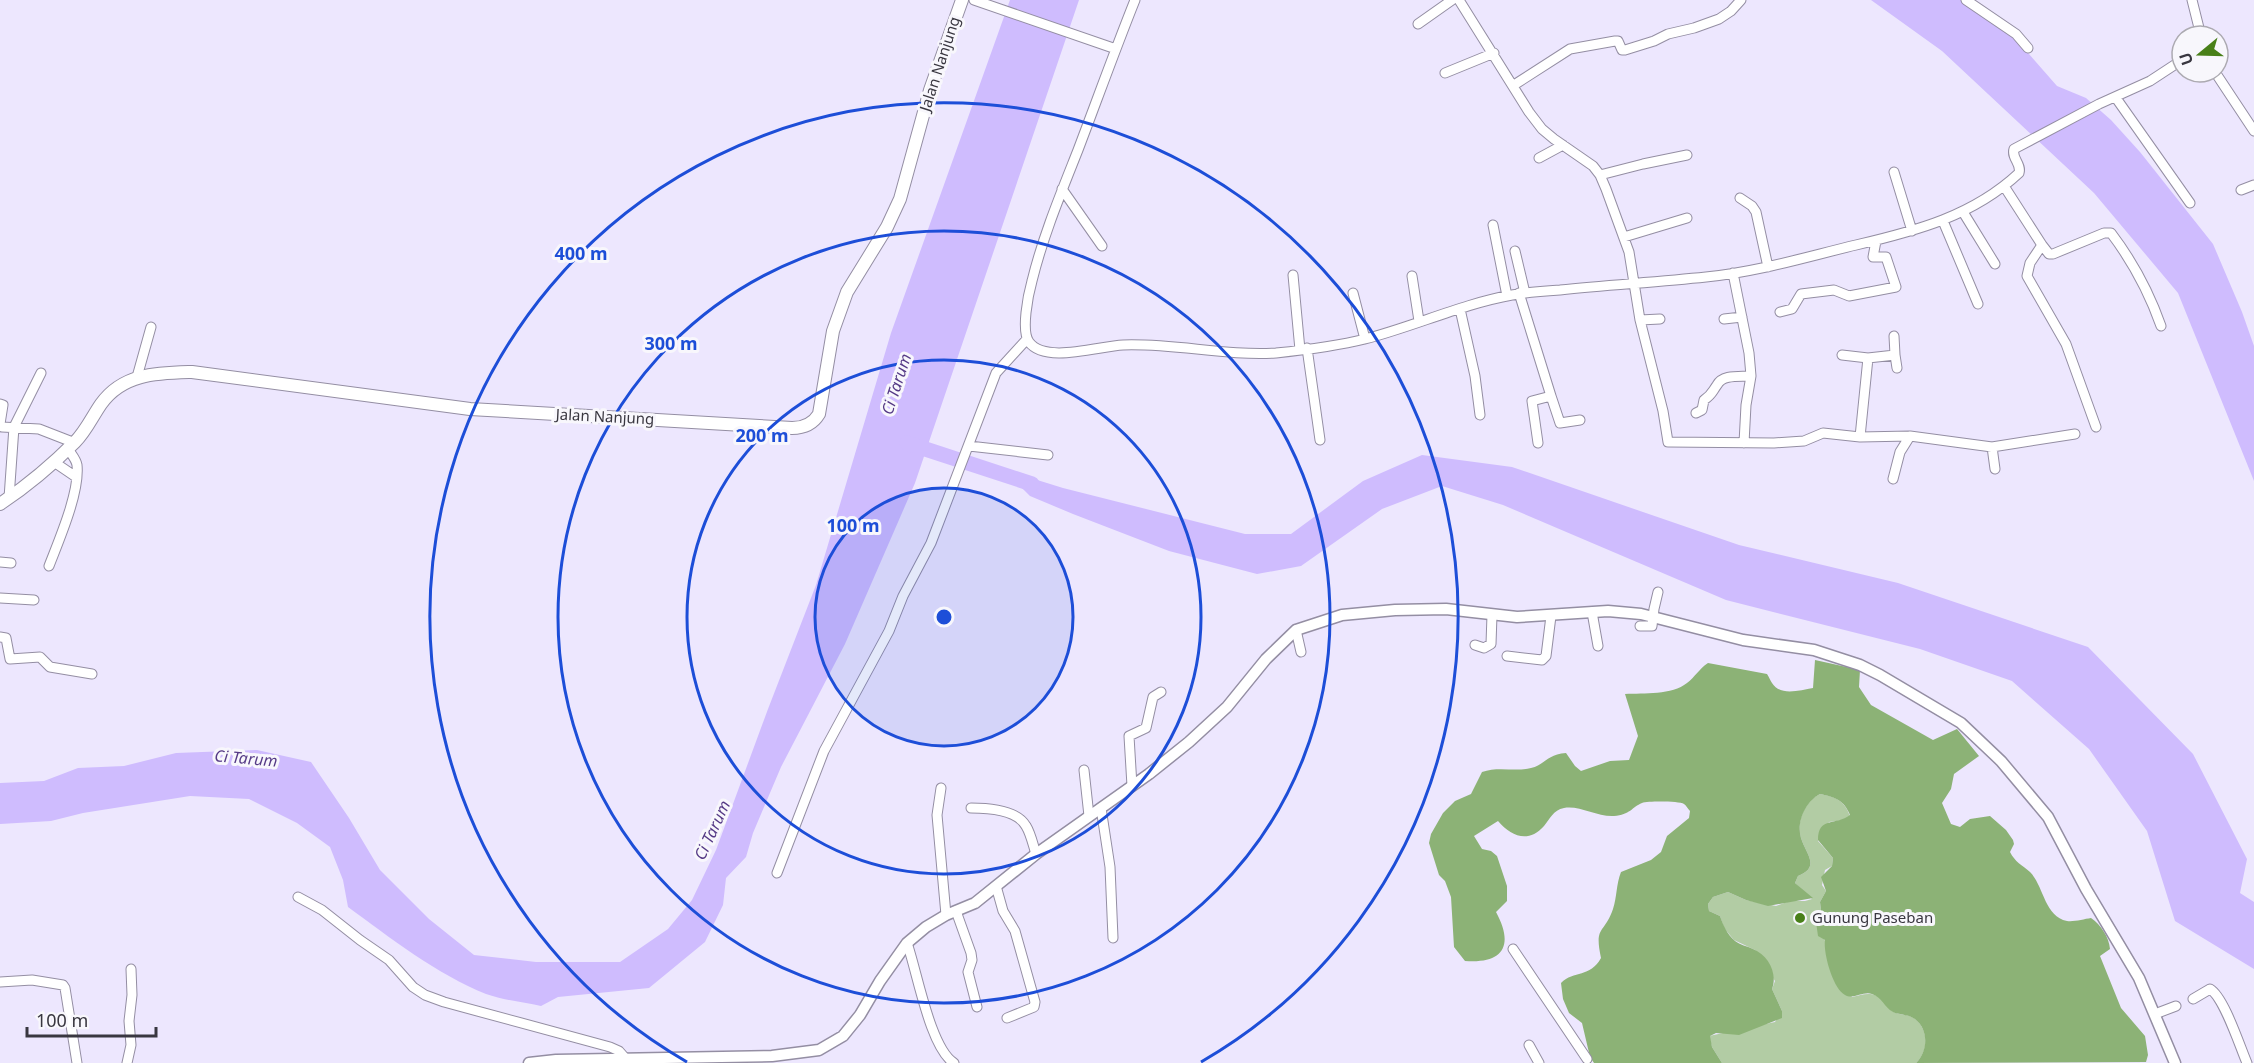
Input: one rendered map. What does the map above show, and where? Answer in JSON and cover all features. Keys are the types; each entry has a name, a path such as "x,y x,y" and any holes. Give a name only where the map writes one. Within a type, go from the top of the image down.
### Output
{"main road":[{"name":"Jalan Nanjung","path":"4,501 71,446 113,389 137,376 192,372 470,409 799,428 808,426 819,414 833,331 847,292 872,253 900,199 930,90 962,0"}],"street":[{"path":"974,0 1116,49"},
{"path":"1135,0 1062,189 1032,282 1025,331 1027,339 1043,352 1058,353 1121,345 1178,346 1257,353 1303,349 1365,339 1419,321 1522,293 1733,273 1876,241 1912,231 1963,212 2004,186 2020,170 2013,155 2014,149 2099,104 2150,81 2170,68"},
{"path":"1418,24 1452,0"},
{"path":"1459,0 1542,129 1586,160 1600,175 1624,237 1633,268 1640,320 1668,441 1744,443 1804,441 1823,433 1860,437 1910,436 1992,447 2075,434"},
{"path":"1514,85 1570,49 1618,41 1622,50 1625,50 1719,19 1741,0"},
{"path":"1966,0 2016,34 2028,48"},
{"path":"2192,0 2198,24"},
{"path":"1445,73 1494,53"},
{"path":"2224,84 2254,130"},
{"path":"2116,98 2190,203"},
{"path":"1539,158 1563,145"},
{"path":"1600,175 1688,155"},
{"path":"1894,172 1912,231"},
{"path":"2241,190 2254,185"},
{"path":"2004,186 2049,254 2104,233 2111,233 2131,261 2151,298 2161,326"},
{"path":"1062,189 1102,246"},
{"path":"1740,198 1752,206 1756,212 1768,267"},
{"path":"1963,212 1995,264"},
{"path":"1624,237 1686,218"},
{"path":"1942,221 1978,304"},
{"path":"1493,225 1507,296"},
{"path":"1780,312 1792,309 1801,294 1834,290 1849,296 1896,287 1886,256 1873,257 1876,241"},
{"path":"2042,245 2030,263 2026,276 2066,344 2096,427"},
{"path":"1515,251 1522,293 1560,423 1580,420"},
{"path":"1733,273 1751,376 1746,405 1744,443"},
{"path":"1293,275 1303,349 1320,440"},
{"path":"1412,276 1419,321"},
{"path":"1353,293 1365,339"},
{"path":"1460,309 1475,376 1480,415"},
{"path":"1724,319 1742,317"},
{"path":"1640,320 1660,319"},
{"path":"137,376 152,327"},
{"path":"1894,336 1897,369"},
{"path":"777,873 824,751 889,631 903,596 931,543 996,373 1027,339"},
{"path":"1842,355 1868,358 1895,356"},
{"path":"1860,437 1868,358"},
{"path":"4,501 14,427 41,374"},
{"path":"1696,413 1702,410 1704,400 1712,395 1721,380 1751,376"},
{"path":"1538,443 1532,401 1551,396"},
{"path":"0,404 3,405 0,424 3,427 39,429 71,446 77,465 67,516 49,566"},
{"path":"1893,479 1900,452 1910,436"},
{"path":"969,447 1048,455"},
{"path":"1992,447 1995,469"},
{"path":"54,462 76,477"},
{"path":"0,562 11,563"},
{"path":"1641,614 1640,629 1652,626 1658,592"},
{"path":"0,598 34,600"},
{"path":"529,1063 772,1056 819,1050 843,1036 860,1015 880,981 907,943 926,927 975,903 1036,854 1190,742 1230,703 1238,691 1296,630 1342,615 1395,610 1446,609 1492,615 1551,616 1608,611 1641,614 1754,643 1814,650 1880,675 1961,723 2001,760 2048,817 2086,889 2127,956 2155,1014 2175,1063"},
{"path":"1592,612 1598,646"},
{"path":"1475,645 1484,648 1491,644 1492,615"},
{"path":"1507,656 1542,660 1546,656 1551,616"},
{"path":"1296,630 1301,652"},
{"path":"0,637 6,638 10,659 40,657 48,667 92,674"},
{"path":"1132,786 1129,736 1146,728 1153,697 1161,692"},
{"path":"1084,770 1089,816"},
{"path":"941,788 937,815 951,913 971,953 972,960 968,975 977,1006"},
{"path":"971,808 996,810 1019,818 1026,825 1036,854"},
{"path":"1101,808 1110,867 1113,938"},
{"path":"996,886 1003,911 1015,931 1035,1002 1034,1007 1007,1018"},
{"path":"298,897 322,910 388,960 413,987 425,995 610,1047 619,1051 626,1059"},
{"path":"907,943 922,1004 944,1055 954,1063"},
{"path":"1513,949 1586,1062"},
{"path":"127,1063 131,1045 129,1021 132,995 131,969"},
{"path":"0,982 32,980 65,988 77,1063"},
{"path":"2193,999 2210,989 2218,995 2239,1038 2247,1063"},
{"path":"2155,1014 2176,1006"},
{"path":"1529,1045 1539,1063"}],"green space":[{"path":"1815,660 1860,670 1859,687 1871,705 1933,740 1957,729 1979,756 1954,774 1951,789 1942,803 1951,824 1960,827 1970,819 1990,816 2006,830 2013,840 2014,844 2010,852 2016,861 2035,878 2053,913 2067,921 2091,918 2101,928 2110,949 2100,956 2121,1008 2145,1036 2148,1055 2146,1062 1916,1063 1925,1047 1925,1035 1920,1024 1912,1017 1893,1012 1872,994 1851,997 1845,995 1837,986 1830,970 1825,940 1818,936 1816,922 1821,910 1820,902 1826,891 1821,877 1832,866 1833,858 1818,840 1819,832 1824,824 1850,815 1838,800 1820,794 1810,802 1801,819 1801,838 1810,864 1809,869 1798,876 1795,883 1813,898 1768,906 1728,892 1713,897 1708,904 1709,911 1720,916 1735,941 1758,952 1767,960 1773,971 1772,989 1782,1011 1782,1018 1739,1035 1716,1033 1710,1036 1712,1047 1722,1063 1594,1063 1590,1057 1582,1023 1569,1013 1563,999 1561,983 1571,976 1592,969 1601,958 1599,935 1613,909 1621,872 1651,860 1661,852 1667,836 1689,818 1690,811 1684,804 1645,802 1624,814 1614,816 1576,808 1564,808 1554,813 1538,832 1532,835 1514,834 1498,821 1474,836 1482,849 1491,851 1497,856 1507,886 1507,901 1496,912 1504,934 1504,943 1497,956 1478,961 1465,961 1454,947 1451,897 1445,881 1439,875 1429,843 1431,834 1443,813 1455,801 1471,794 1482,772 1494,769 1531,768 1540,765 1554,755 1566,753 1581,771 1610,761 1629,760 1638,736 1625,694 1674,690 1687,683 1708,663 1767,674 1780,690 1802,690 1813,688"},
{"path":"1820,794 1839,800 1850,816 1844,820 1829,822 1818,841 1833,858 1832,866 1825,870 1822,885 1826,891 1820,902 1821,910 1816,922 1852,997 1864,994 1876,995 1892,1011 1914,1018 1925,1034 1923,1052 1916,1063 1722,1063 1712,1047 1709,1036 1775,1022 1782,1011 1772,989 1775,981 1755,950 1734,940 1724,928 1720,916 1709,911 1708,904 1713,897 1728,892 1746,900 1776,906 1790,901 1812,899 1795,883 1798,876 1809,869 1810,864 1801,838 1801,819 1806,807"}],"water":[{"name":"Ci Tarum","path":"1010,0 1079,0 915,483 845,644 781,767 753,833 746,857 726,878 723,905 705,942 649,988 558,997 541,1006 493,996 468,986 414,955 348,907 343,880 330,847 297,823 249,799 190,796 83,813 51,821 0,824 0,783 44,781 78,768 124,766 176,753 257,750 311,762 349,818 380,870 429,919 474,955 536,962 620,962 668,929 692,900 716,850 816,585 891,333"},
{"path":"1871,0 1964,0 2015,38 2057,86 2086,98 2111,120 2140,152 2213,244 2254,346 2254,481 2178,293 2094,193 1942,51"},
{"path":"1422,455 1512,467 1739,545 1898,583 2088,647 2193,754 2247,859 2240,893 2254,902 2254,969 2175,921 2147,831 2089,749 2012,681 1920,649 1726,600 1503,505 1442,486 1382,509 1301,566 1257,574 1169,551 1073,514 1030,496 1013,479 1018,474 1063,488 1245,534 1291,534 1363,481"}],"waterway":[{"path":"907,443 1032,484"}],"place":[{"name":"Gunung Paseban","path":"1800,918"}]}
